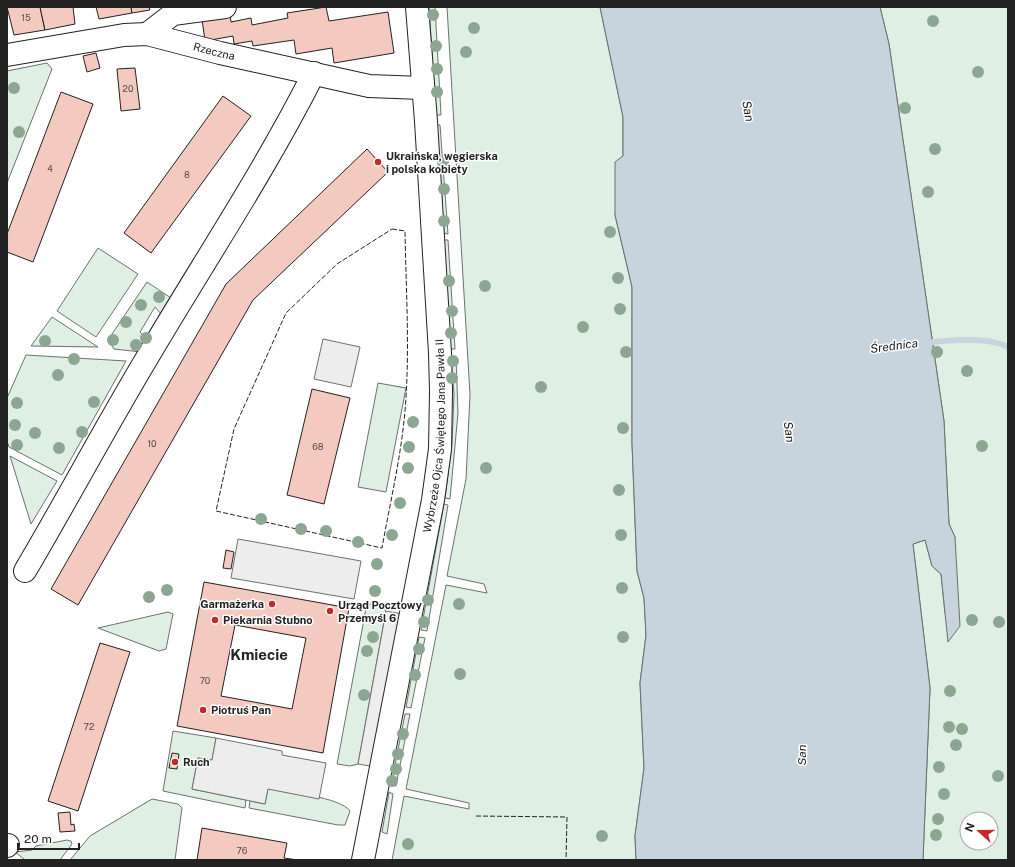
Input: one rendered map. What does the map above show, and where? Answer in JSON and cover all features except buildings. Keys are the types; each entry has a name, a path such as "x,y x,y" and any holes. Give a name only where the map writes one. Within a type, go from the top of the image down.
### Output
{"street":[{"path":"147,34 173,14 225,7"},
{"name":"Wybrzeże Ojca Świętego Jana Pawła II","path":"363,860 432,500 440,449 440,354 426,121 422,88 417,7"},
{"name":"Rzeczna","path":"7,55 124,35 147,34 220,53 369,86 422,88"},
{"path":"25,571 148,356 226,231 286,130 314,73"}],"green space":[{"path":"429,7 435,7 441,115 436,115"},
{"path":"447,7 600,7 623,117 623,156 615,215 632,287 632,443 637,571 644,598 646,635 640,683 644,768 635,836 636,860 392,860 404,796 469,809 469,803 406,789 446,585 487,593 484,584 447,576 466,479 470,395"},
{"path":"880,7 1008,7 1008,860 923,860 930,688 913,544 925,540 932,566 941,574 945,613 955,537 949,524 944,421 889,44"},
{"path":"47,63 52,69 7,183 7,71"},
{"path":"437,125 440,125 448,234 444,233"},
{"path":"443,240 448,240 455,349 449,349"},
{"path":"98,248 138,274 96,337 57,311"},
{"path":"147,282 177,302 167,321 155,307 140,332 148,340 141,352 114,349 108,340"},
{"path":"52,317 98,347 31,346"},
{"path":"26,355 126,361 62,475 9,447 7,441 7,398"},
{"path":"456,357 458,413 450,499 445,498 452,444 454,394 451,358"},
{"path":"378,383 406,388 386,492 358,487"},
{"path":"10,456 57,481 31,524"},
{"path":"444,504 448,505 427,631 421,630"},
{"path":"367,603 383,608 386,611 358,764 350,766 337,764"},
{"path":"168,612 173,614 166,649 159,651 98,628"},
{"path":"419,637 425,638 411,708 406,707"},
{"path":"405,714 410,714 396,786 391,785"},
{"path":"173,731 216,738 212,760 198,758 192,789 246,800 245,808 163,791"},
{"path":"268,788 300,793 336,802 350,811 345,825 338,825 249,808 250,801 265,804"},
{"path":"389,792 393,794 387,834 382,832"},
{"path":"152,799 178,804 182,808 175,860 70,860 90,836"},
{"path":"67,840 71,841 72,844 60,860 25,860 15,852 32,850 36,846"}],"shaded area":[{"path":"323,339 360,347 351,387 314,379"},
{"path":"238,539 361,561 354,599 231,578"},
{"path":"386,611 403,614 375,767 358,764"},
{"path":"216,738 282,751 282,755 326,763 319,799 268,789 265,804 192,789 198,758 212,760"}],"water":[{"name":"San","path":"600,7 880,7 889,44 944,421 949,524 955,537 960,626 948,642 941,574 932,566 925,540 913,544 930,688 923,860 636,860 635,836 644,768 640,683 646,635 644,598 637,571 632,443 632,287 615,215 615,162 623,156 623,117"}],"waterway":[{"name":"Średnica","path":"925,343 956,340 979,340 989,341 1008,347"}],"fence":[{"path":"392,229 405,231 407,366 405,411 401,445 382,548 216,511 234,429 286,313 337,264 392,229"},
{"path":"476,816 567,817 566,860"}],"place":[{"name":"Ukraińska, węgierska i polska kobiety","path":"378,162"},
{"name":"Garmażerka","path":"272,604"},
{"name":"Urząd Pocztowy Przemyśl 6","path":"330,611"},
{"name":"Piekarnia Stubno","path":"215,620"},
{"name":"Piotruś Pan","path":"203,710"},
{"name":"Ruch","path":"175,762"}],"district":[{"name":"Kmiecie","path":"259,655"}]}
